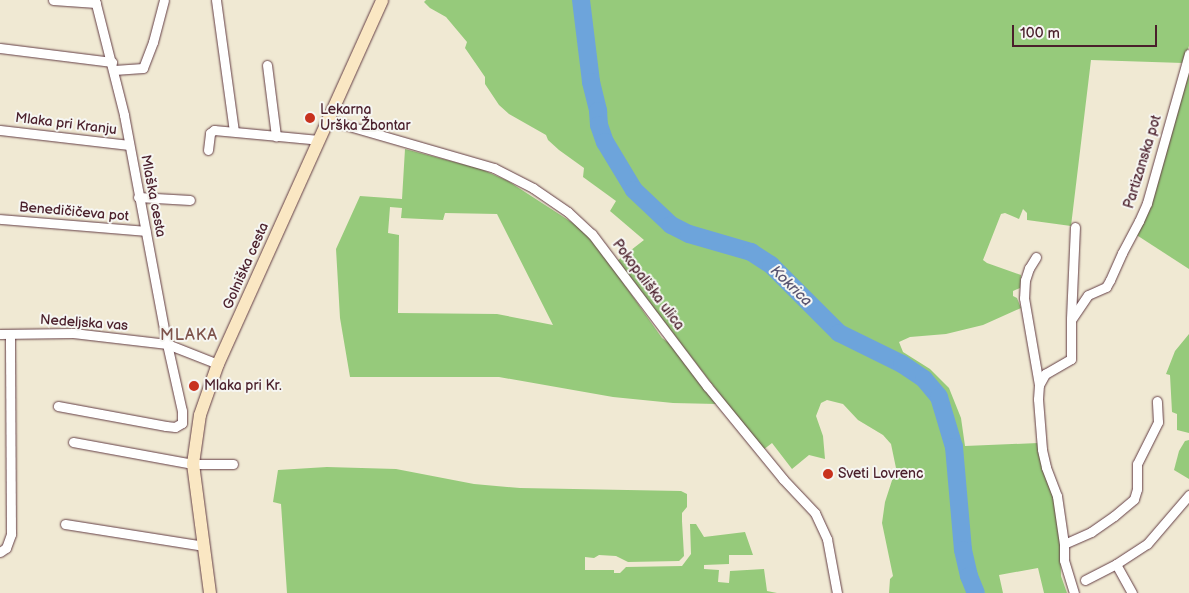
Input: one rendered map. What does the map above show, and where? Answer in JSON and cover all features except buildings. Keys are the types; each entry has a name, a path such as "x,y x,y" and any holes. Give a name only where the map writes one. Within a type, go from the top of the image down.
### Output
{"main road":[{"name":"Golniška cesta","path":"210,593 193,464 200,415 218,364 382,0"}],"street":[{"path":"53,0 95,2"},
{"path":"0,48 113,66 143,68 153,42 164,0"},
{"path":"216,0 234,131"},
{"name":"Mlaška cesta","path":"95,2 113,66 167,344"},
{"name":"Partizanska pot","path":"1071,320 1088,295 1106,287 1147,203 1189,54"},
{"path":"267,65 276,136"},
{"name":"Pokopališka ulica","path":"328,120 494,168 534,188 568,212 592,234 707,386 783,479 815,512 827,539 837,593"},
{"name":"Mlaka pri Kranju","path":"0,130 129,145"},
{"path":"208,150 210,133 214,130 319,140"},
{"path":"138,198 190,200"},
{"name":"Benedičičeva pot","path":"0,219 146,231"},
{"path":"1039,385 1045,374 1071,360 1071,320 1076,227"},
{"path":"1036,257 1029,268 1025,280 1024,298 1039,385 1042,449 1046,467 1057,496 1064,544 1064,560 1074,593"},
{"name":"Nedeljska vas","path":"0,334 73,333 167,344"},
{"path":"0,552 6,548 11,534 10,334"},
{"path":"167,344 218,364"},
{"path":"58,406 166,426 180,426 182,411 167,344"},
{"path":"1064,544 1091,532 1134,499 1137,489 1137,464 1158,422 1156,401"},
{"path":"73,442 193,464 233,464"},
{"path":"1085,580 1116,564 1147,544 1189,495"},
{"path":"65,524 204,546"},
{"path":"1116,564 1132,593"}],"green space":[{"path":"426,0 1189,0 1189,46 1183,63 1091,60 1071,226 1027,220 1027,213 1023,209 1019,219 1005,213 1001,214 983,260 1021,275 1020,288 1013,291 1013,296 1017,298 1021,308 983,325 946,334 910,337 899,342 903,352 930,369 949,388 961,418 965,446 1038,443 1053,495 1060,541 1061,576 1067,593 1044,593 1038,568 999,575 1003,593 980,593 969,557 957,439 953,421 941,394 915,367 861,341 830,323 812,304 806,292 800,292 754,249 690,232 643,193 631,180 605,138 593,81 593,68 589,65 587,68 587,84 596,115 599,136 632,196 645,211 684,236 718,243 769,265 837,334 903,368 921,381 934,395 946,424 949,438 957,510 958,550 971,593 889,593 890,579 893,576 882,523 885,502 896,468 891,444 883,435 858,420 843,404 827,400 821,403 816,416 823,436 825,459 809,455 792,469 772,443 763,450 617,261 644,240 610,211 616,201 583,177 584,168 559,150 548,140 546,135 509,114 499,105 485,84 485,77 465,48 467,42 446,17 430,8 424,2"},
{"path":"1189,65 1189,269 1135,234"},
{"path":"405,149 481,169 508,181 579,227 596,244 662,338 672,345 717,404 673,403 613,397 499,377 350,377 340,318 336,249 360,196 402,199","holes":["390,207 402,208 401,218 443,220 445,213 497,214 553,325 497,314 398,313 399,235 388,233"]},
{"path":"1189,334 1189,433 1177,430 1177,414 1172,412 1170,375 1166,374 1175,351"},
{"path":"1189,440 1189,479 1174,470 1179,451 1185,441"},
{"path":"327,467 396,469 474,484 520,488 681,491 687,494 687,507 682,513 684,556 679,561 628,562 616,556 599,555 594,558 585,557 585,570 614,570 614,573 620,573 626,567 682,566 691,554 690,524 696,524 704,537 745,532 753,555 729,555 729,564 704,565 704,569 719,570 718,582 729,583 730,571 764,569 767,591 777,593 287,593 281,504 273,502 278,470"}],"waterway":[{"name":"Kokrica","path":"581,0 591,82 598,111 599,125 605,142 634,190 671,225 689,234 751,252 771,265 839,333 902,364 924,379 939,397 954,447 963,550 969,576 976,593"}],"place":[{"name":"Lekarna Urška Žbontar","path":"310,118"},
{"name":"Mlaka pri Kr.","path":"194,386"},
{"name":"Sveti Lovrenc","path":"828,474"}],"district":[{"name":"MLAKA","path":"189,336"}]}
